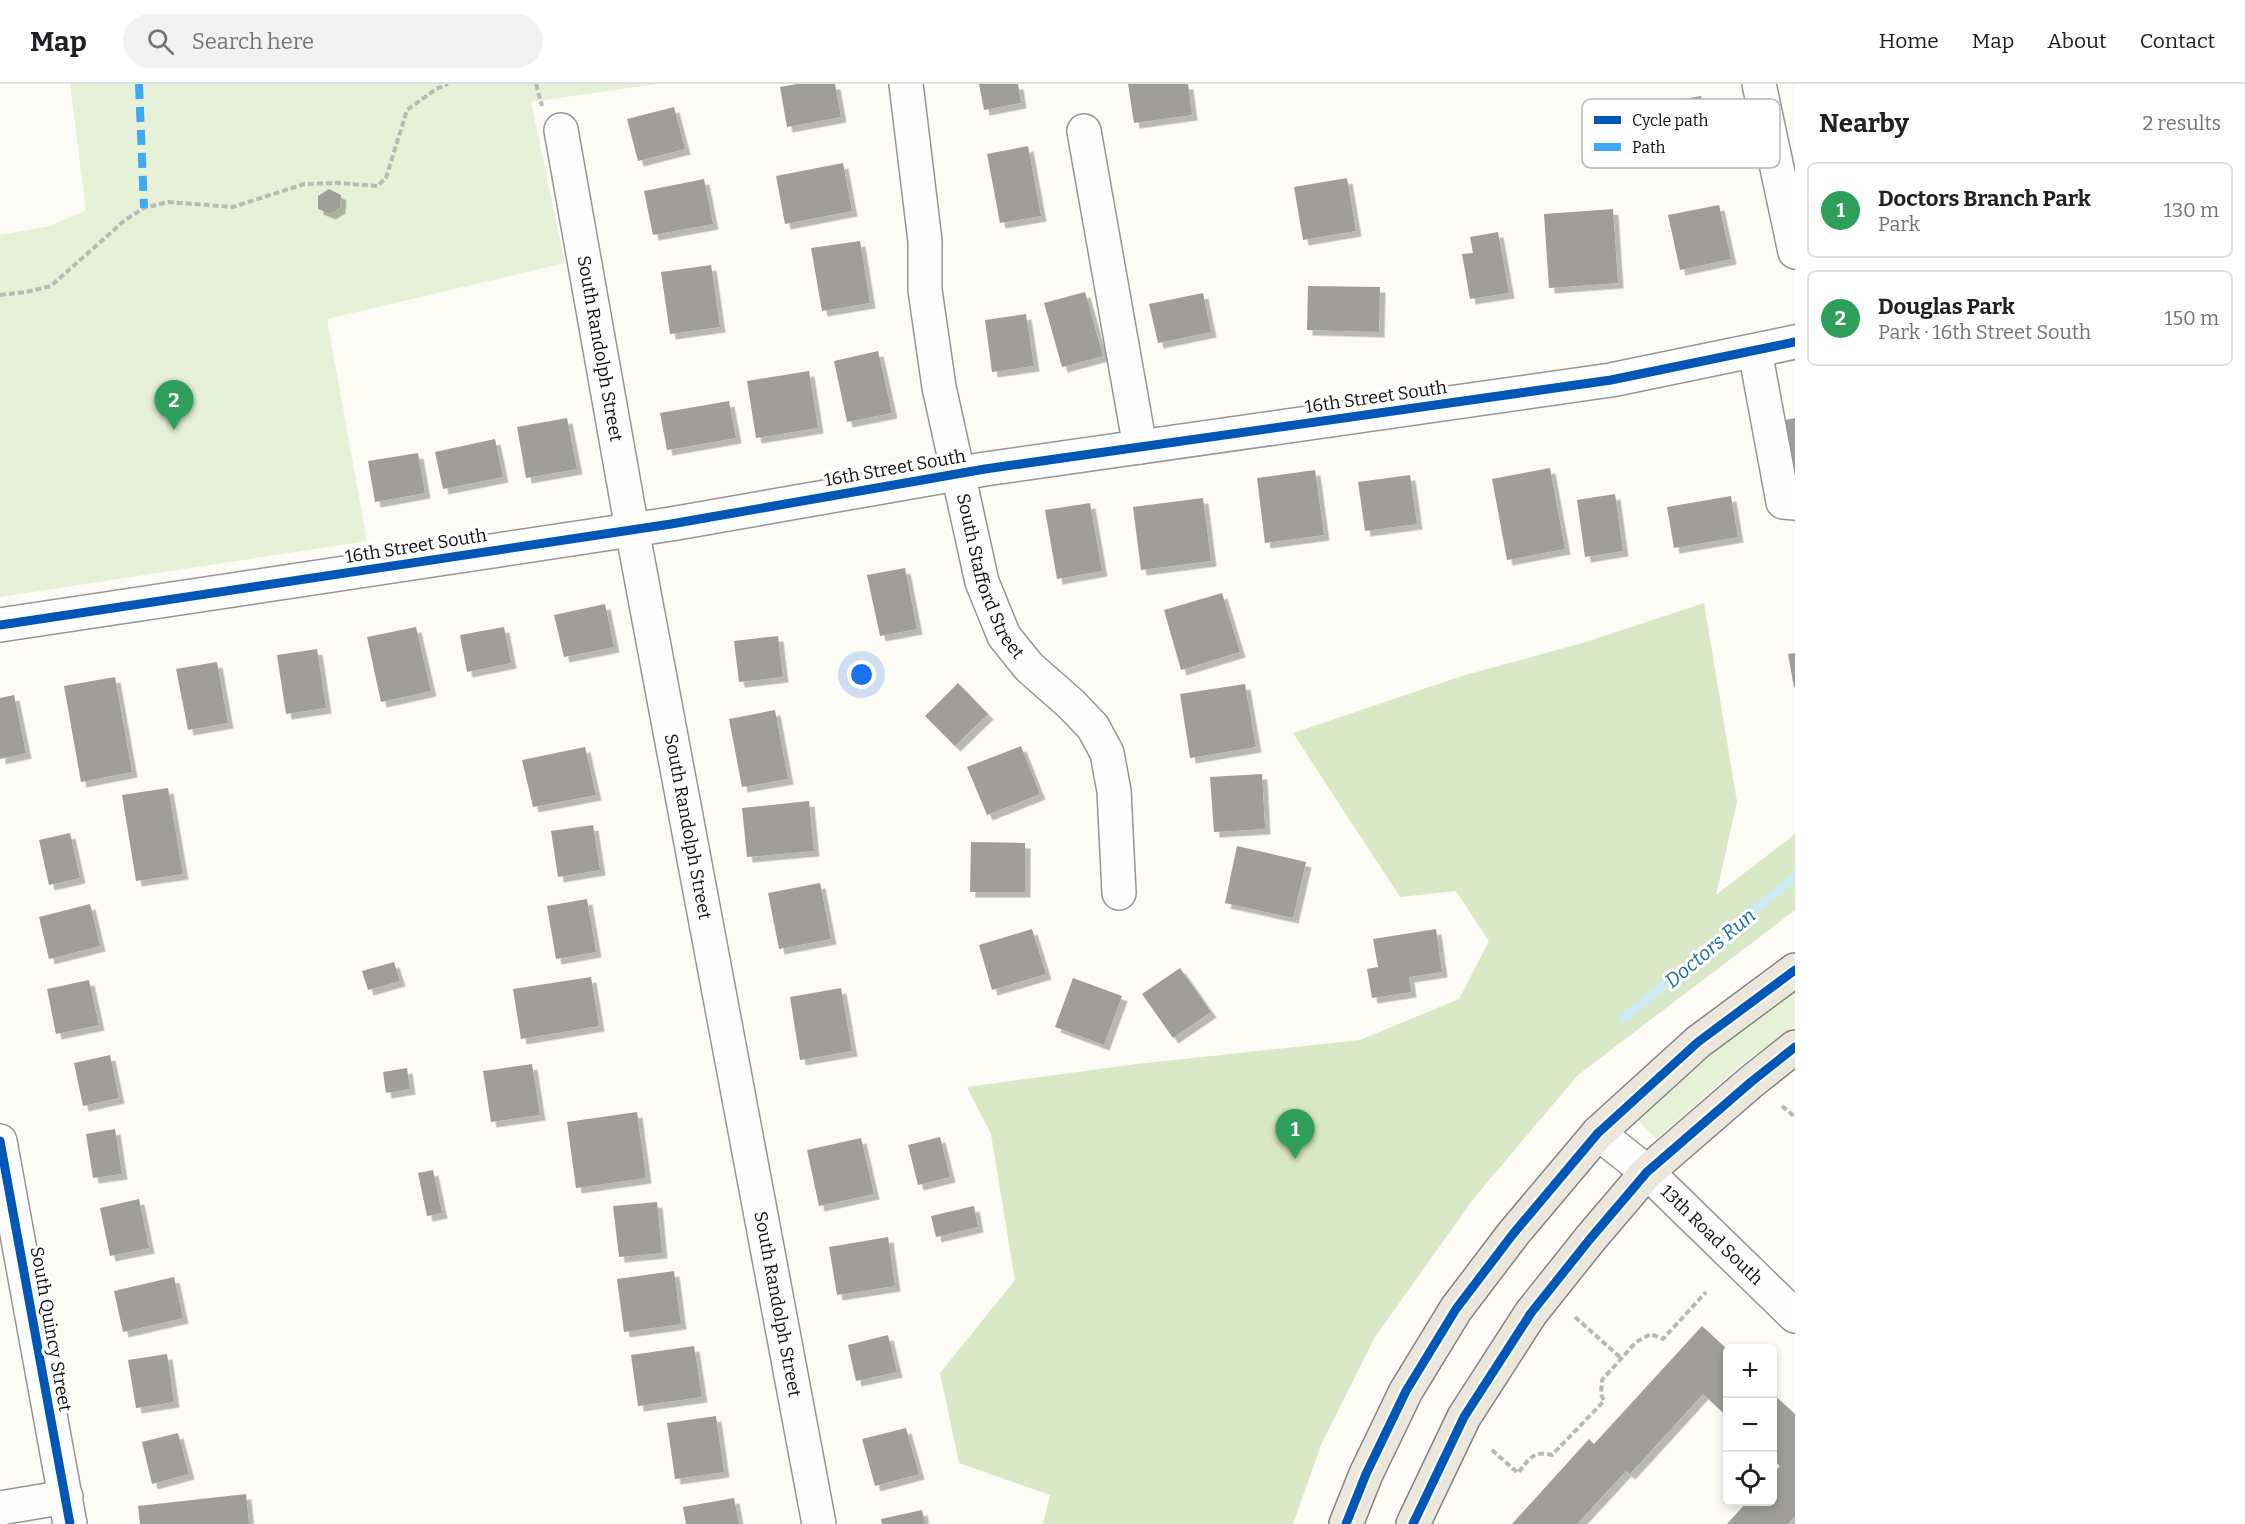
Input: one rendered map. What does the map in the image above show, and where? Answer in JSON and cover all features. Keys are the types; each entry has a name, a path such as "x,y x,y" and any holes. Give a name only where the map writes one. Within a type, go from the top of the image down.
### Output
{"main road":[{"path":"1346,1524 1366,1473 1406,1391 1456,1310 1513,1234 1599,1133 1698,1042 1795,970"},
{"path":"1413,1524 1464,1417 1532,1313 1590,1239 1647,1172 1795,1047"}],"street":[{"name":"South Stafford Street","path":"906,84 925,241 925,290 939,387 982,582 1004,636 1029,667 1093,727 1107,753 1114,791 1119,894"},
{"path":"1760,84 1763,99"},
{"name":"South Randolph Street","path":"561,130 632,529 819,1524"},
{"path":"1084,131 1140,447"},
{"path":"1778,168 1795,252"},
{"name":"16th Street South","path":"0,625 632,529 957,474 1611,380 1795,342"},
{"path":"1755,351 1783,502 1795,503"},
{"name":"13th Road South","path":"1599,1133 1647,1172 1795,1317"},
{"name":"South Quincy Street","path":"0,1141 68,1510"},
{"path":"0,1508 68,1510"}],"path":[{"path":"0,295 51,286 125,220 144,208 168,202 233,207 304,184 337,183 377,186 386,178 407,110 436,89 448,84"},
{"path":"1782,1106 1795,1117"},
{"path":"1492,1450 1518,1473 1531,1457 1541,1452 1552,1455 1604,1401 1601,1394 1602,1380 1636,1342 1651,1334 1663,1339 1706,1292"},
{"path":"1575,1317 1621,1358"}],"green space":[{"path":"70,84 656,84 531,102 565,263 327,319 367,541 0,597 0,235 50,226 86,210"},
{"path":"1704,603 1737,802 1716,895 1795,834 1795,910 1578,1075 1474,1198 1375,1337 1321,1445 1293,1524 1043,1524 1050,1495 959,1463 940,1373 1015,1280 991,1134 967,1087 1137,1064 1360,1040 1459,999 1489,941 1456,891 1400,897 1293,733 1462,676 1586,642"},
{"path":"1795,989 1795,1026 1742,1064 1656,1139 1636,1118 1765,1010"}],"building":[{"path":"797,84 835,84 841,117 787,127 780,87"},
{"path":"979,84 1018,84 1021,103 984,110"},
{"path":"1128,84 1188,84 1192,115 1134,123"},
{"path":"1701,96 1702,99 1684,99"},
{"path":"674,107 685,149 638,161 627,119"},
{"path":"1028,146 1041,216 1000,223 987,154"},
{"path":"843,163 852,211 785,224 776,176"},
{"path":"1347,178 1356,231 1303,240 1294,187"},
{"path":"704,179 713,224 653,235 644,191"},
{"path":"329,189 341,195 340,208 330,214 318,209 318,196"},
{"path":"1719,205 1731,259 1680,270 1668,215"},
{"path":"1613,209 1618,283 1549,288 1544,214"},
{"path":"1498,232 1509,293 1470,299 1462,254 1473,253 1470,237"},
{"path":"860,241 870,303 822,311 811,248"},
{"path":"711,265 720,327 670,334 661,272"},
{"path":"1308,286 1380,287 1379,332 1307,330"},
{"path":"1085,292 1103,356 1062,367 1044,303"},
{"path":"1203,293 1211,332 1158,343 1149,304"},
{"path":"1026,314 1034,366 992,372 985,320"},
{"path":"878,351 892,413 847,422 834,361"},
{"path":"809,371 818,428 756,438 747,381"},
{"path":"729,401 736,438 667,450 660,413"},
{"path":"567,418 577,469 526,478 517,427"},
{"path":"1795,418 1795,471 1794,471 1785,420"},
{"path":"495,439 503,477 443,489 435,452"},
{"path":"418,453 425,493 375,502 368,461"},
{"path":"1550,468 1565,549 1507,560 1492,479"},
{"path":"1315,470 1324,535 1265,543 1257,478"},
{"path":"1410,475 1417,524 1365,531 1358,482"},
{"path":"1615,494 1623,551 1585,557 1577,500"},
{"path":"1731,496 1738,537 1674,548 1667,507"},
{"path":"1203,498 1211,561 1141,570 1133,507"},
{"path":"1090,503 1102,571 1057,579 1045,510"},
{"path":"905,568 917,629 880,636 867,575"},
{"path":"1222,593 1240,652 1181,670 1164,610"},
{"path":"605,604 614,647 564,657 554,615"},
{"path":"416,627 431,691 381,702 367,637"},
{"path":"504,627 511,663 467,672 460,635"},
{"path":"778,636 783,677 739,682 734,641"},
{"path":"317,649 326,708 286,714 277,655"},
{"path":"1795,653 1795,687 1794,688 1788,654"},
{"path":"217,662 228,723 188,730 176,669"},
{"path":"115,677 132,772 81,782 64,686"},
{"path":"958,683 988,714 955,746 925,716"},
{"path":"1245,684 1256,747 1190,758 1180,694"},
{"path":"14,695 26,753 0,759 0,698"},
{"path":"775,710 788,779 742,787 729,719"},
{"path":"1021,746 1040,794 987,815 967,767"},
{"path":"585,747 596,795 533,807 522,760"},
{"path":"1262,774 1265,829 1214,832 1210,777"},
{"path":"168,788 183,874 136,881 122,795"},
{"path":"809,801 814,851 747,857 742,808"},
{"path":"593,825 600,870 558,877 551,831"},
{"path":"70,833 80,878 49,885 39,840"},
{"path":"971,842 1025,843 1025,892 970,892"},
{"path":"1237,846 1306,862 1293,918 1225,903"},
{"path":"820,883 831,939 779,949 768,893"},
{"path":"587,899 596,952 556,959 547,906"},
{"path":"90,904 100,946 49,959 39,917"},
{"path":"1032,929 1046,974 992,990 979,945"},
{"path":"1436,929 1442,972 1409,977 1411,992 1372,998 1367,969 1378,967 1373,939"},
{"path":"394,962 400,981 368,990 362,971"},
{"path":"1180,968 1211,1012 1173,1038 1142,994"},
{"path":"591,977 599,1026 521,1039 513,989"},
{"path":"1073,978 1122,996 1104,1045 1055,1027"},
{"path":"89,980 99,1025 56,1034 47,989"},
{"path":"841,988 852,1051 800,1060 790,997"},
{"path":"110,1055 119,1098 83,1106 74,1063"},
{"path":"532,1064 540,1115 491,1122 483,1071"},
{"path":"407,1068 410,1089 386,1093 383,1072"},
{"path":"637,1112 646,1178 576,1188 567,1122"},
{"path":"115,1129 122,1174 93,1178 86,1134"},
{"path":"940,1137 950,1177 918,1185 908,1145"},
{"path":"861,1138 874,1194 819,1206 807,1150"},
{"path":"433,1170 442,1213 427,1216 418,1173"},
{"path":"139,1199 149,1248 110,1256 100,1208"},
{"path":"657,1202 662,1253 619,1257 613,1206"},
{"path":"974,1206 978,1227 936,1237 931,1216"},
{"path":"888,1237 895,1286 837,1295 829,1247"},
{"path":"674,1271 681,1324 624,1332 617,1279"},
{"path":"174,1277 183,1318 123,1332 114,1291"},
{"path":"1702,1326 1723,1345 1723,1412 1703,1394 1630,1474 1626,1471 1577,1524 1512,1524 1589,1439 1594,1444"},
{"path":"888,1335 897,1372 856,1381 848,1345"},
{"path":"694,1346 702,1397 638,1406 631,1355"},
{"path":"167,1354 174,1402 136,1408 128,1360"},
{"path":"1777,1398 1795,1414 1795,1516 1788,1524 1727,1524 1743,1506 1777,1506 1777,1469 1780,1466 1777,1463"},
{"path":"716,1416 724,1472 675,1479 667,1423"},
{"path":"906,1428 919,1474 875,1486 862,1439"},
{"path":"178,1433 189,1474 152,1484 142,1442"},
{"path":"246,1494 249,1524 140,1524 138,1506"},
{"path":"734,1498 739,1524 686,1524 683,1507"},
{"path":"922,1510 925,1524 882,1524 881,1519"}],"waterway":[{"name":"Doctors Run","path":"1624,1018 1795,877"}],"marked path":[{"path":"139,84 144,208"}],"cycle path":[{"path":"0,625 671,524 985,469 1611,380 1795,342"},
{"path":"1346,1524 1366,1474 1406,1391 1456,1309 1513,1234 1598,1133 1698,1042 1795,970"},
{"path":"1413,1524 1464,1417 1531,1313 1590,1239 1647,1172 1795,1047"},
{"path":"0,1141 70,1524"}],"place":[{"name":"Douglas Park","path":"174,430"},
{"name":"Doctors Branch Park","path":"1295,1159"}]}
